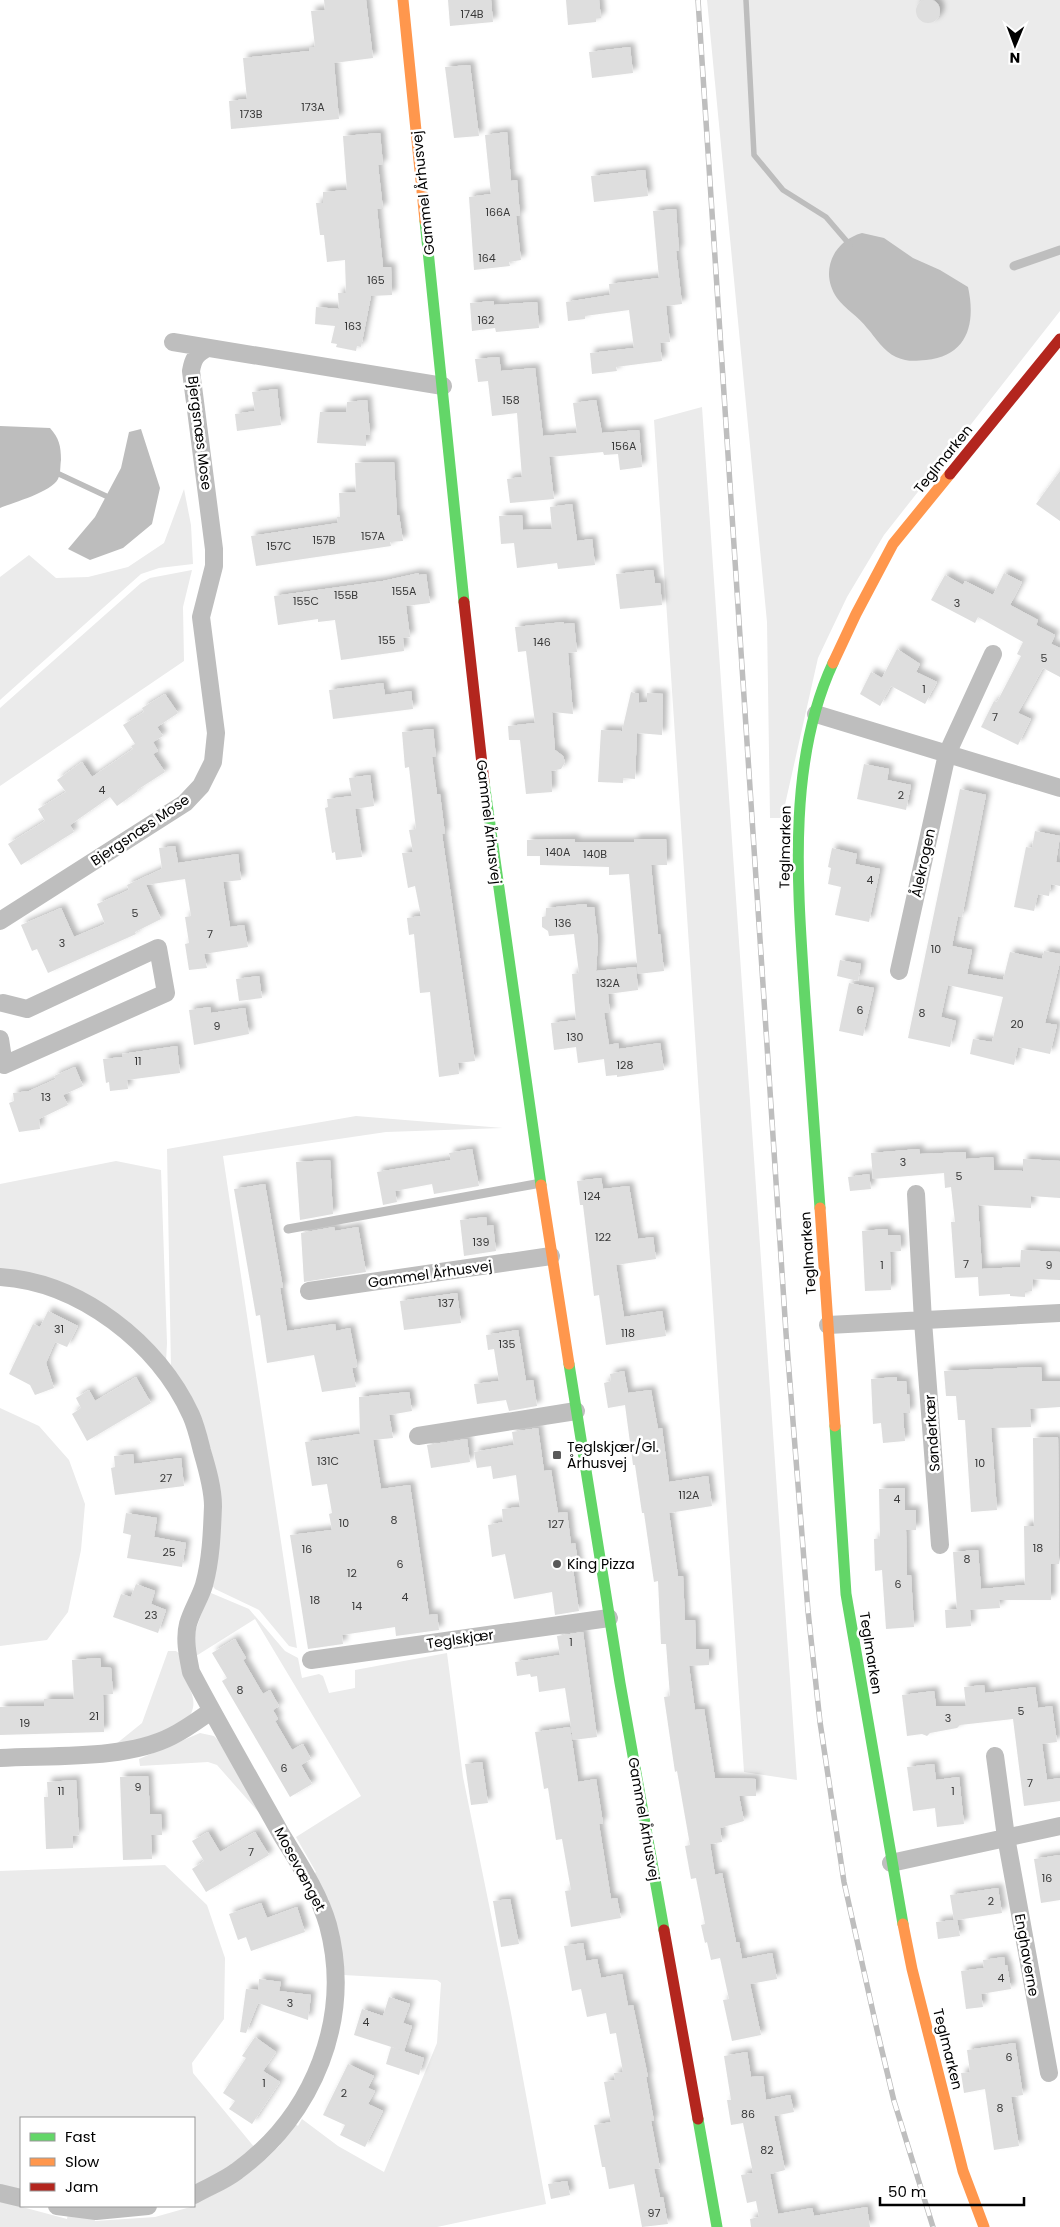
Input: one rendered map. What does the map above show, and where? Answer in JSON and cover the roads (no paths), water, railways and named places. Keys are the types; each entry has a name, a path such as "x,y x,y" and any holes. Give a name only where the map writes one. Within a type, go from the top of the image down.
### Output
{"street":[{"name":"Gammel Århusvej","path":"403,0 486,802 508,963 551,1256 609,1618 717,2227"},
{"name":"Teglmarken","path":"984,2227 963,2171 912,1968 891,1863 846,1594 798,891 799,828 804,767 816,714 831,668 856,614 893,544 1060,339"},
{"path":"173,342 443,386"},
{"name":"Bjergsnæs Mose","path":"0,921 185,803 201,786 213,762 216,733 201,617 214,566 214,549 191,371 193,360 198,353 207,348"},
{"name":"Ålekrogen","path":"899,971 947,754 993,654"},
{"path":"816,714 1060,788"},
{"path":"0,1039 4,1065 166,993 158,948 27,1010 1,1000"},
{"name":"Sønderkær","path":"916,1194 923,1321 940,1545"},
{"name":"Gammel Århusvej","path":"309,1291 551,1256"},
{"name":"Mosevænget","path":"0,1277 56,1289 96,1310 136,1338 167,1375 191,1415 208,1468 213,1504 210,1551 204,1586 188,1624 187,1650 190,1672 309,1882 327,1923 336,1964 334,2007 327,2043 307,2095 275,2138 236,2172 195,2194"},
{"path":"828,1325 1060,1313"},
{"path":"418,1436 576,1411"},
{"name":"Teglskjær","path":"310,1660 609,1618"},
{"path":"0,1758 110,1752 140,1748 171,1736 211,1711"},
{"name":"Enghaverne","path":"995,1756 1006,1838 1048,2073"},
{"path":"891,1863 1060,1826"},
{"path":"0,2193 20,2198"},
{"path":"65,2207 96,2211 138,2207"}],"lane":[{"path":"1014,266 1060,250"},
{"path":"288,1229 541,1183"}],"waterway":[{"path":"746,0 754,155 783,190 826,217 850,245"},
{"path":"59,474 106,496"}],"railway":[{"path":"698,0 786,1333 808,1611 820,1722 844,1882 894,2101 933,2227"}],"place":[{"name":"Teglskjær/Gl. Århusvej","path":"557,1455"},
{"name":"King Pizza","path":"557,1564"}]}
